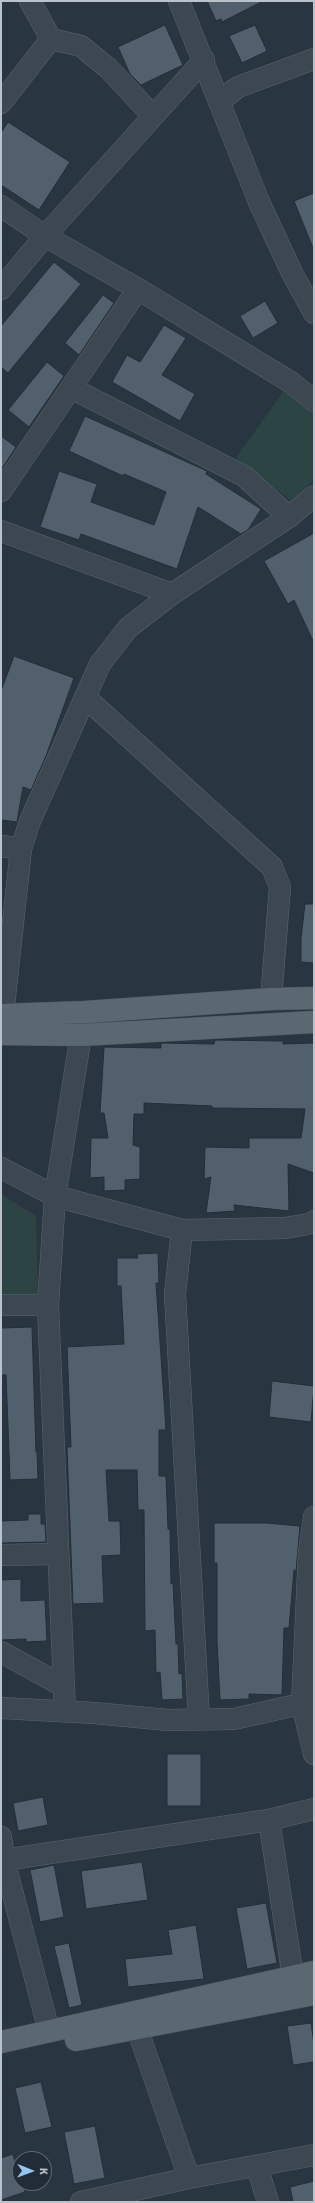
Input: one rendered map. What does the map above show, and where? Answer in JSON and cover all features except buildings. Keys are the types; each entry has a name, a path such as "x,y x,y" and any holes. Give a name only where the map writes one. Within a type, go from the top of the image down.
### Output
{"main road":[{"path":"2,1021 85,1012 271,999 314,998"},
{"path":"2,1021 82,1035 314,1022"},
{"path":"1,2042 304,1974"},
{"path":"1,2056 314,1994"}],"street":[{"path":"30,1 50,39 81,46 108,69 153,116"},
{"path":"180,1 259,202 292,273 314,313"},
{"path":"1,102 50,39"},
{"path":"220,101 238,87 314,59"},
{"path":"1,289 44,236 204,60"},
{"path":"1,206 44,236 138,289 292,382 314,401"},
{"path":"1,491 138,289"},
{"path":"71,388 244,476 289,516"},
{"path":"2,1021 11,847 30,821 100,664 128,628 172,594 289,516 314,496"},
{"path":"1,531 172,594"},
{"path":"86,698 272,867 280,887 271,999"},
{"path":"64,1711 48,1305 55,1196 82,1035"},
{"path":"1,1168 55,1196 182,1230 285,1228 308,1224 314,1221"},
{"path":"182,1230 175,1294 199,1719"},
{"path":"1,1305 48,1305"},
{"path":"314,1517 311,1551 308,1702 314,1754"},
{"path":"1,1555 57,1554"},
{"path":"1,1652 63,1686"},
{"path":"1,1708 64,1711 168,1720 234,1719 308,1702"},
{"path":"4,1860 269,1820 314,1809"},
{"path":"269,1820 304,1974"},
{"path":"1,1837 4,1860 49,2031"},
{"path":"137,2028 188,2178"},
{"path":"81,2202 112,2199 188,2178 314,2155"},
{"path":"257,2166 268,2202"}],"green space":[{"path":"285,389 314,411 314,480 291,501 236,458"},
{"path":"1,1194 36,1216 38,1299 1,1299"}]}
